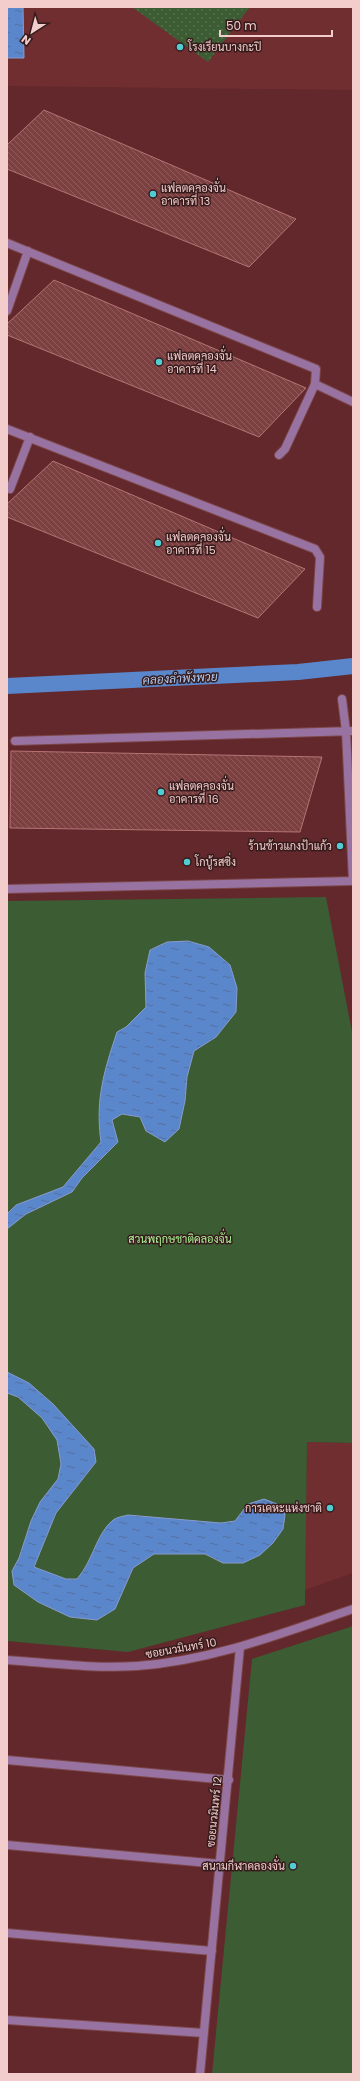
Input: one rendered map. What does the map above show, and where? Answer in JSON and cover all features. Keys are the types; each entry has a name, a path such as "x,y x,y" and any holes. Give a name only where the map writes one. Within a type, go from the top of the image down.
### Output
{"street":[{"path":"7,243 316,369 314,384 286,449 279,455"},
{"path":"7,311 28,251"},
{"path":"314,384 353,402"},
{"path":"7,429 315,549 320,557 316,607"},
{"path":"10,489 30,437"},
{"path":"7,890 353,881 350,731 342,699"},
{"path":"15,741 350,731"},
{"name":"ซอยนวมินทร์ 10","path":"7,1660 98,1666 136,1666 174,1662 240,1647 353,1609"},
{"name":"ซอยนวมินทร์ 12","path":"200,2074 229,1780 240,1647"},
{"path":"7,1760 229,1780"},
{"path":"7,1845 220,1864"},
{"path":"7,1933 212,1950"},
{"path":"7,2020 204,2033"}],"shaded area":[{"name":"โรงเรียนบางกะปิ","path":"7,7 353,7 353,90 7,86"},
{"name":"การเคหะแห่งชาติ","path":"307,1442 353,1443 353,1573 305,1590"}],"green space":[{"path":"132,7 250,7 208,62"},
{"name":"สวนพฤกษชาติคลองจั่น","path":"326,897 353,1037 353,1443 307,1442 305,1605 128,1652 7,1641 7,901"},
{"name":"สนามกีฬาคลองจั่น","path":"353,1626 353,2074 212,2074 252,1659"}],"water":[{"path":"7,7 23,7 24,58 7,58"},
{"path":"188,941 209,947 230,965 237,988 236,1012 216,1037 194,1051 187,1077 185,1101 179,1129 165,1142 146,1131 140,1117 122,1114 112,1120 118,1142 82,1178 72,1192 26,1214 7,1229 7,1214 16,1205 63,1187 101,1142 99,1127 100,1099 108,1060 117,1032 126,1027 146,1007 145,973 150,950 167,942"},
{"path":"7,1372 29,1383 53,1404 94,1449 96,1462 56,1513 34,1567 66,1579 77,1579 87,1564 98,1540 107,1526 113,1520 128,1515 221,1523 235,1521 248,1504 264,1499 282,1506 285,1515 283,1529 273,1543 260,1555 243,1563 223,1563 205,1554 154,1554 133,1568 115,1609 97,1620 70,1617 38,1602 14,1585 12,1571 19,1558 31,1521 40,1502 58,1479 61,1464 57,1440 42,1418 18,1397 7,1393"}],"building":[{"name":"แฟลตคลองจั่น อาคารที่ 13","path":"44,110 296,219 249,267 7,169 7,145"},
{"name":"แฟลตคลองจั่น อาคารที่ 14","path":"54,280 306,388 259,437 7,335 7,324"},
{"name":"แฟลตคลองจั่น อาคารที่ 15","path":"53,461 305,569 258,618 7,517 7,504"},
{"name":"แฟลตคลองจั่น อาคารที่ 16","path":"11,751 322,757 300,832 10,828"}],"waterway":[{"name":"คลองลำพังพวย","path":"7,686 298,672 353,666"}],"place":[{"name":"โรงเรียนบางกะปิ","path":"180,47"},
{"name":"แฟลตคลองจั่น อาคารที่ 13","path":"153,194"},
{"name":"แฟลตคลองจั่น อาคารที่ 14","path":"159,362"},
{"name":"แฟลตคลองจั่น อาคารที่ 15","path":"158,543"},
{"name":"แฟลตคลองจั่น อาคารที่ 16","path":"161,792"},
{"name":"ร้านข้าวแกงป้าแก้ว","path":"340,846"},
{"name":"โกบู้รสซิ่ง","path":"187,862"},
{"name":"การเคหะแห่งชาติ","path":"330,1508"},
{"name":"สนามกีฬาคลองจั่น","path":"293,1866"}]}
